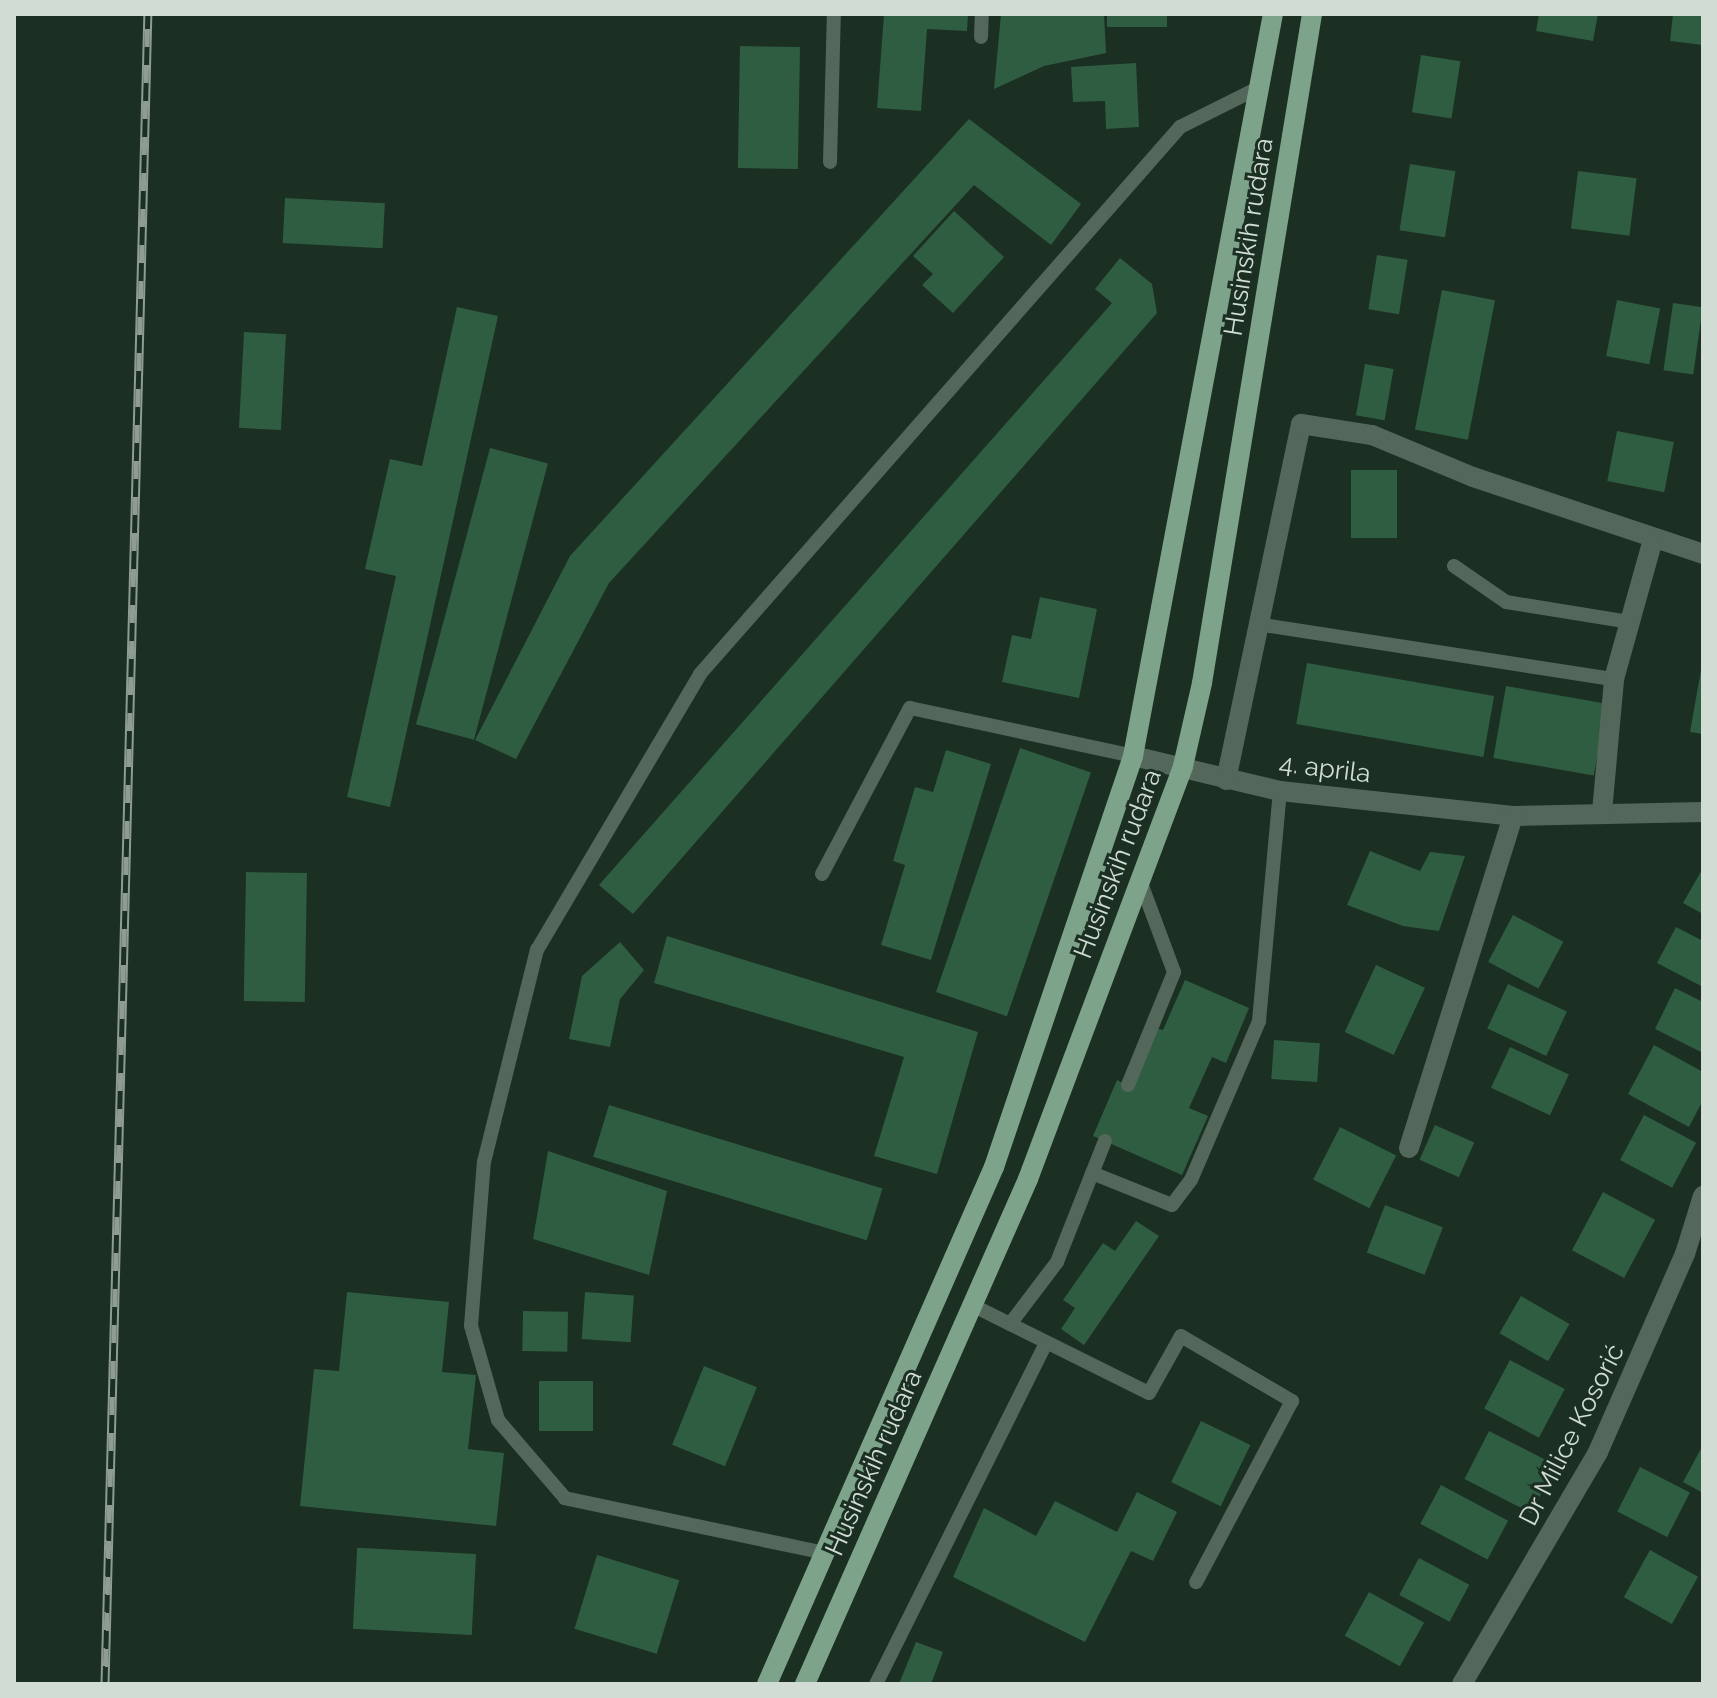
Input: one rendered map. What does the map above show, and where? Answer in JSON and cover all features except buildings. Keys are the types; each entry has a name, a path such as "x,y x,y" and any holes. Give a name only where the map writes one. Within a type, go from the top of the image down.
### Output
{"main road":[{"name":"Husinskih rudara","path":"767,1684 994,1167 1133,756 1273,14"},
{"name":"Husinskih rudara","path":"805,1684 1028,1179 1183,766 1202,683 1312,14"}],"street":[{"path":"1226,780 1301,424 1372,435 1653,539 1703,554"},
{"path":"1602,812 1614,679 1653,539"},
{"name":"4. aprila","path":"1133,756 1280,791 1513,816 1703,812"},
{"path":"1409,1148 1513,816"},
{"name":"Dr Milice Kosorić","path":"1462,1684 1598,1452 1685,1254 1703,1196"}],"lane":[{"path":"830,162 834,14"},
{"path":"981,37 982,14"},
{"path":"825,1553 565,1498 498,1420 471,1326 484,1162 537,950 700,674 1180,127 1260,87"},
{"path":"1454,566 1506,602 1630,622"},
{"path":"1257,624 1614,679"},
{"path":"822,874 910,708 1133,756"},
{"path":"1092,1173 1172,1205 1191,1180 1259,1021 1280,791"},
{"path":"1128,1085 1174,972 1139,878"},
{"path":"1010,1324 1057,1262 1105,1141"},
{"path":"972,1305 1149,1393 1181,1336 1292,1401 1196,1582"},
{"path":"876,1684 1046,1343"}],"railway":[{"path":"105,1684 148,14"}]}
